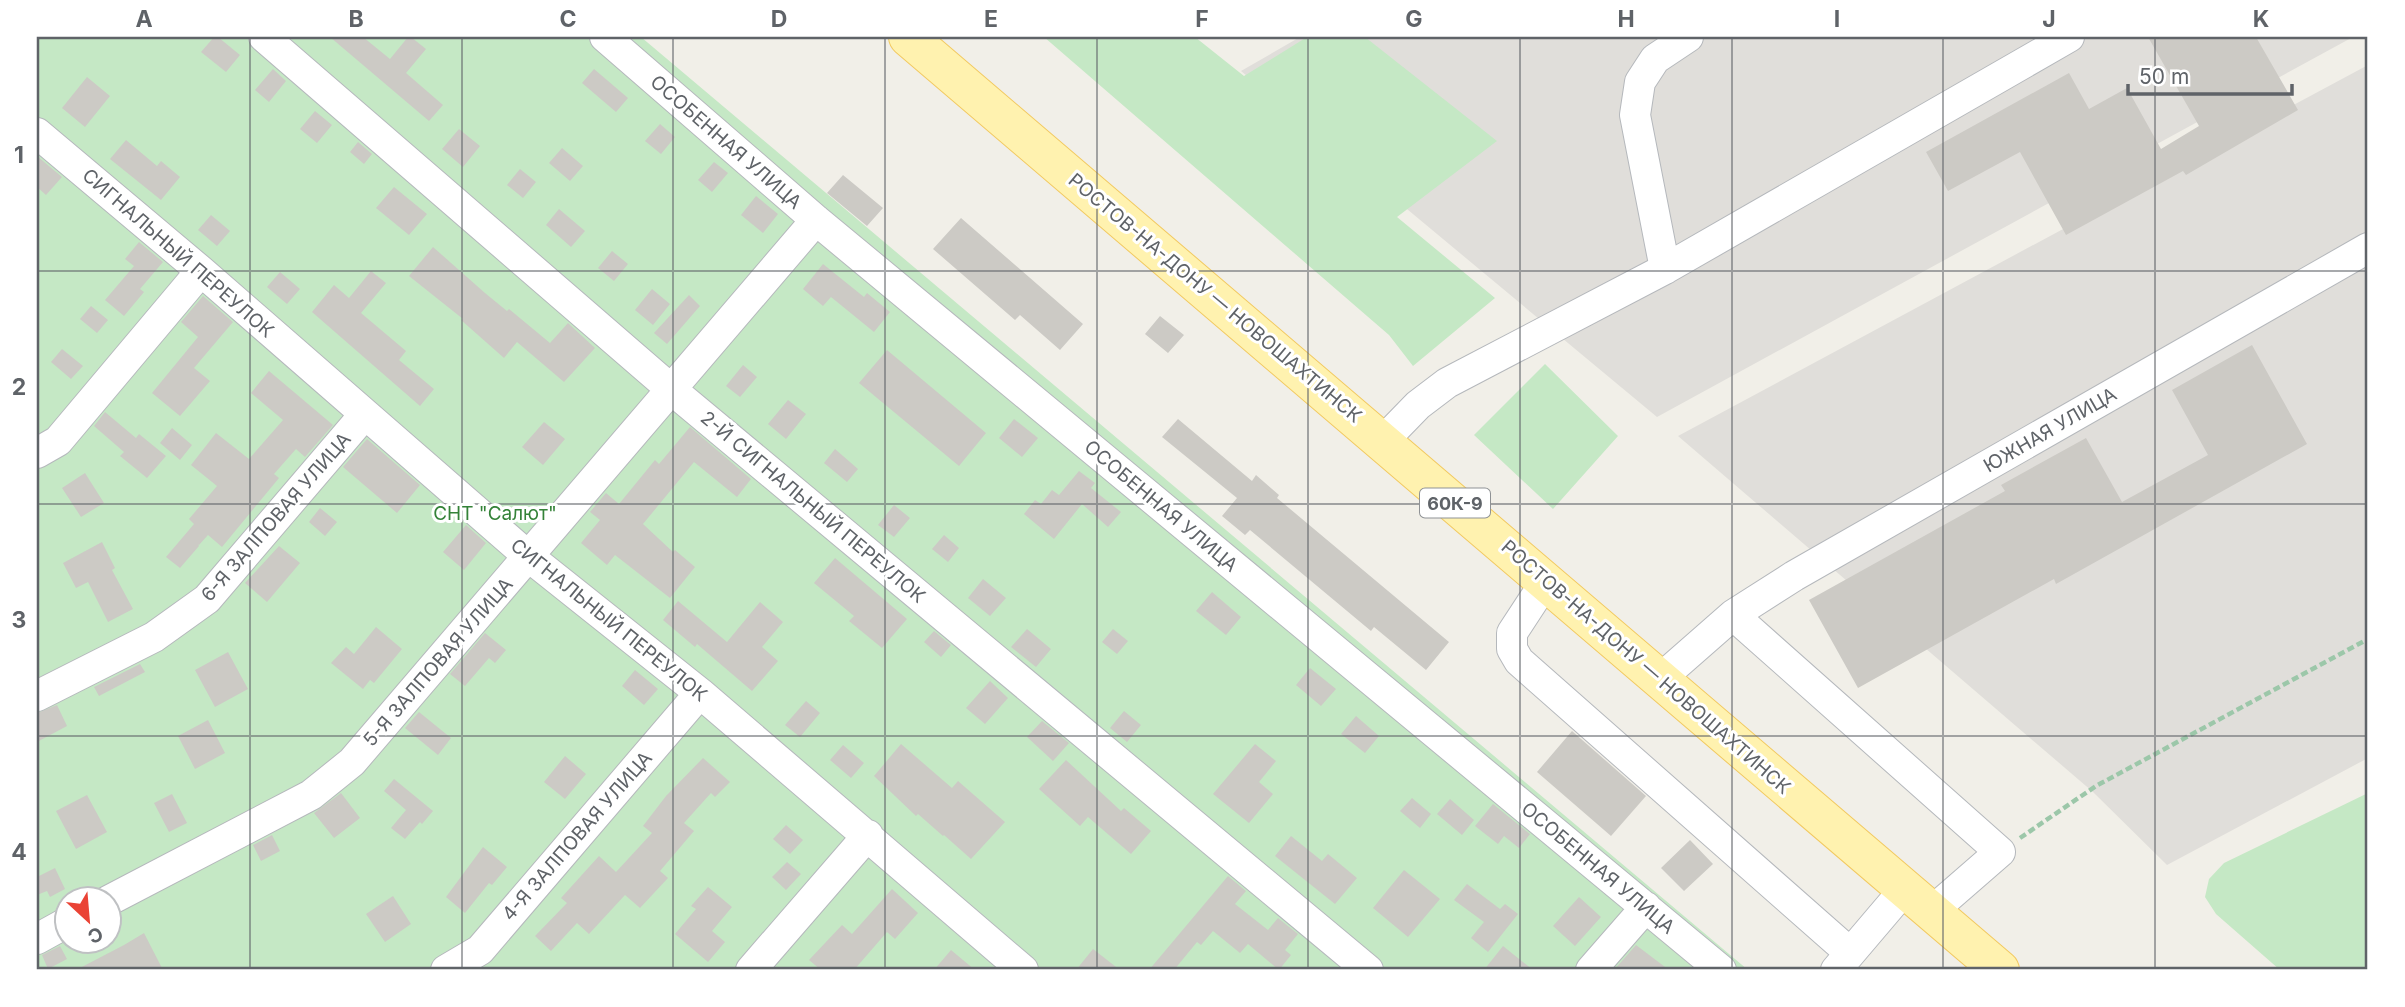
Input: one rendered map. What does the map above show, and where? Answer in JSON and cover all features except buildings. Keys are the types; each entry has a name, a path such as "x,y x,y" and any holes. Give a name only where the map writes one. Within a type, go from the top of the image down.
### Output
{"main road":[{"name":"РОСТОВ-НА-ДОНУ — НОВОШАХТИНСК","path":"908,37 2000,970"}],"street":[{"name":"2-Й СИГНАЛЬНЫЙ ПЕРЕУЛОК","path":"264,37 672,390 1368,970"},
{"name":"ОСОБЕННАЯ УЛИЦА","path":"605,37 816,220 1721,970"},
{"path":"1665,269 1635,115 1640,82 1655,59 1688,37"},
{"path":"1383,442 1418,405 1447,383 1665,269 2069,37"},
{"name":"СИГНАЛЬНЫЙ ПЕРЕУЛОК","path":"37,133 201,271 528,556 700,693 1023,970"},
{"name":"5-Я ЗАЛПОВАЯ УЛИЦА","path":"122,894 311,795 352,762 816,220"},
{"name":"ЮЖНАЯ УЛИЦА","path":"1660,679 1733,615 1794,576 2368,248"},
{"path":"37,453 58,441 201,271"},
{"name":"6-Я ЗАЛПОВАЯ УЛИЦА","path":"37,696 154,637 207,599 365,414"},
{"path":"1546,581 1512,633 1512,649 1519,661 1843,961 1918,901 2000,852 1733,615"},
{"name":"4-Я ЗАЛПОВАЯ УЛИЦА","path":"446,970 480,950 700,693"},
{"path":"751,970 867,835"},
{"path":"1591,970 1646,908"}],"path":[{"path":"2000,852 2096,786 2368,639"}],"shaded area":[{"path":"1300,37 2353,37 1657,417 1241,71"},
{"path":"2368,65 2368,758 2167,865 2093,792 1678,436"}],"green space":[{"name":"СНТ \"Салют\"","path":"37,37 641,37 1748,970 37,970"},
{"path":"1044,37 1195,37 1244,76 1307,37 1365,37 1497,141 1397,217 1495,298 1413,366 1389,335"},
{"path":"1545,364 1618,436 1553,509 1474,435"},
{"path":"2368,793 2368,970 2280,970 2216,914 2205,897 2209,879 2224,863"}]}
